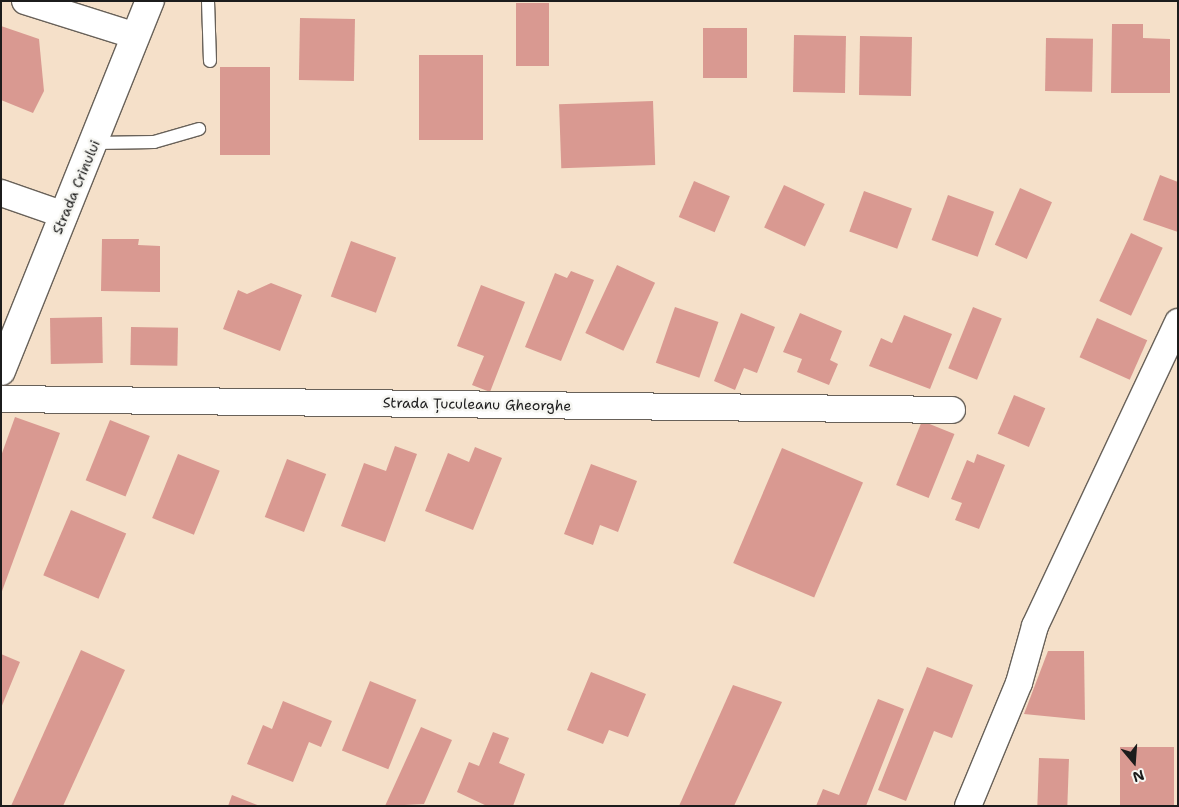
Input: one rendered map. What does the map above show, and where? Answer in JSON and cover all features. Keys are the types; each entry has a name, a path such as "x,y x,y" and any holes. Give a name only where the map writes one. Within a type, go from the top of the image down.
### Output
{"street":[{"path":"25,1 136,36"},
{"name":"Strada Crinului","path":"4,356 95,143 150,1"},
{"path":"1,193 64,215"},
{"path":"968,806 1019,683 1035,626 1178,322"},
{"name":"Strada Țuculeanu Gheorghe","path":"1,398 952,410"}],"lane":[{"path":"208,1 210,61"},
{"path":"95,143 154,142 199,129"}],"building":[{"path":"516,3 549,3 549,66 516,66"},
{"path":"300,18 355,19 354,81 299,80"},
{"path":"1112,24 1143,24 1143,38 1170,39 1170,93 1111,93"},
{"path":"1,26 39,39 44,91 33,113 1,100"},
{"path":"703,28 747,28 747,78 703,78"},
{"path":"794,35 846,36 845,93 793,92"},
{"path":"860,36 912,37 911,96 859,95"},
{"path":"1046,38 1093,39 1092,92 1045,91"},
{"path":"419,55 483,55 483,140 419,140"},
{"path":"220,67 270,67 270,155 220,155"},
{"path":"653,101 655,165 561,168 559,104"},
{"path":"1160,175 1178,182 1178,232 1143,220"},
{"path":"694,181 730,196 715,232 679,217"},
{"path":"784,185 825,204 805,247 764,228"},
{"path":"1020,188 1052,202 1027,259 995,245"},
{"path":"864,191 912,208 897,249 849,231"},
{"path":"948,195 994,212 978,257 932,240"},
{"path":"1131,233 1163,248 1131,316 1099,301"},
{"path":"102,239 139,239 138,245 160,246 160,292 101,291"},
{"path":"351,241 396,257 376,313 331,296"},
{"path":"617,265 655,283 623,351 585,333"},
{"path":"571,271 594,280 561,361 525,347 555,273 567,278"},
{"path":"271,283 302,295 280,351 223,329 238,290 247,294"},
{"path":"481,285 525,302 490,392 472,385 484,356 457,346"},
{"path":"675,307 718,322 699,378 656,363"},
{"path":"973,307 1002,319 977,380 948,368"},
{"path":"741,313 775,327 757,373 744,368 735,390 714,381"},
{"path":"800,313 842,331 830,360 838,364 829,385 797,372 802,359 783,352"},
{"path":"904,315 952,334 930,389 869,366 881,338 892,343"},
{"path":"102,317 103,363 51,364 50,318"},
{"path":"1097,318 1147,340 1130,380 1080,357"},
{"path":"131,327 178,328 177,366 130,365"},
{"path":"1014,395 1045,408 1029,447 998,434"},
{"path":"15,417 60,433 1,594 1,456"},
{"path":"110,420 150,436 126,496 86,480"},
{"path":"922,421 954,434 929,498 896,485"},
{"path":"395,446 417,454 385,542 341,526 364,463 386,471"},
{"path":"475,447 502,458 473,530 425,511 448,453 469,462"},
{"path":"782,448 863,482 814,597 733,563"},
{"path":"178,454 220,471 194,535 152,518"},
{"path":"977,454 1005,465 979,529 955,520 962,503 951,499 967,460 974,463"},
{"path":"287,459 326,474 304,532 265,517"},
{"path":"591,464 637,481 618,532 600,525 593,545 564,534"},
{"path":"71,510 126,533 98,599 43,575"},
{"path":"81,650 125,670 63,806 11,806"},
{"path":"1048,651 1084,651 1085,720 1024,714"},
{"path":"1,654 20,662 1,708"},
{"path":"927,667 973,685 952,738 934,731 906,801 878,790"},
{"path":"591,672 646,694 628,737 609,730 603,744 567,730"},
{"path":"370,681 416,700 388,769 342,751"},
{"path":"733,685 782,702 734,806 679,806"},
{"path":"878,699 904,709 866,806 816,806 823,789 839,795"},
{"path":"283,701 332,721 321,747 309,742 293,782 247,764 263,725 272,729"},
{"path":"421,727 452,740 424,804 385,806"},
{"path":"493,732 509,738 499,763 525,774 513,806 487,806 457,792 469,762 479,766"},
{"path":"1120,747 1174,747 1174,806 1120,806"},
{"path":"1039,758 1069,759 1067,806 1037,806"},
{"path":"232,795 260,806 228,806"}]}
